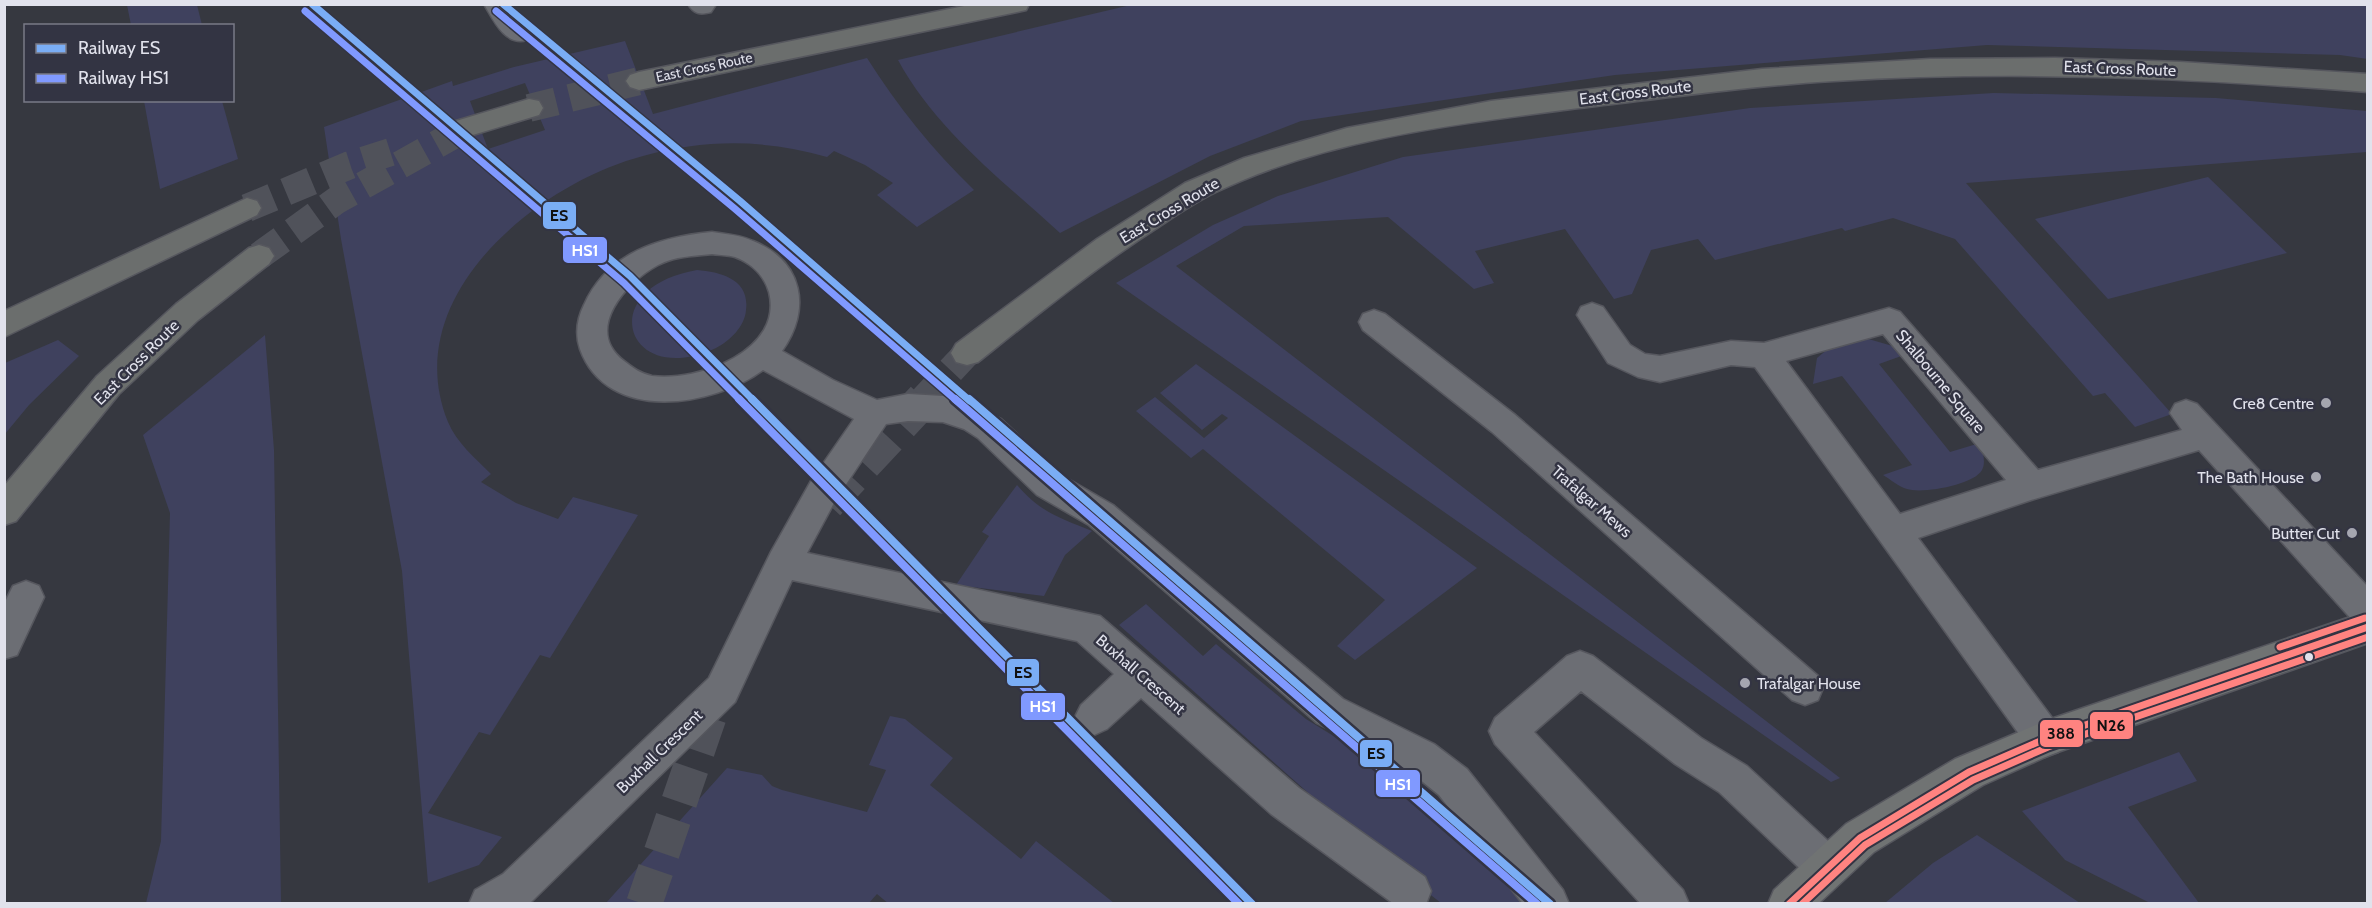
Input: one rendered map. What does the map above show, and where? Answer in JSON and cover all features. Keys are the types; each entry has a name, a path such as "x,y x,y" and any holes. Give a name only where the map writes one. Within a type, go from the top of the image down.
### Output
{"highway":[{"name":"East Cross Route","path":"639,81 1017,4"},
{"name":"East Cross Route","path":"966,353 1131,230 1203,187 1250,166 1296,151 1432,118 1714,82 1864,70 1959,66 2151,68 2367,83"},
{"path":"466,128 529,108"},
{"path":"4,325 247,208"},
{"name":"East Cross Route","path":"4,511 108,385 187,312 259,256"}],"main road":[{"path":"1788,903 1860,838 1969,772 2045,739 2367,627"}],"street":[{"path":"496,4 518,34"},
{"path":"712,243 743,248 767,261 782,280 787,304 780,330 761,354 734,374 700,387 665,391 633,384 608,370 593,349 591,324 601,298 621,275 648,257 680,246 712,243"},
{"name":"Shalbourne Square","path":"1592,315 1619,354 1638,364 1660,369 1731,353 1764,355 1889,320 2031,486"},
{"name":"Trafalgar Mews","path":"1374,322 1503,423 1805,688"},
{"path":"761,354 822,389 875,414 909,405 947,410 973,420 1002,438 1057,492 1101,515 1330,711 1422,757 1453,782 1549,903"},
{"path":"1764,355 2045,739"},
{"name":"Buxhall Crescent","path":"489,903 517,888 722,690 783,563 823,491 875,414"},
{"path":"1893,531 2031,486 2187,428 2367,612"},
{"name":"Buxhall Crescent","path":"783,563 1087,627 1285,801 1411,891"},
{"path":"4,643 26,597"},
{"path":"1669,903 1508,731 1580,668 1688,751 1733,779 1827,867"},
{"path":"1094,717 1141,674"}],"shaded area":[{"path":"1135,4 2367,4 2368,59 2340,55 1987,45 1615,75 1301,121 1210,156 1060,233 951,132 913,85 898,60"},
{"path":"127,5 197,5 202,24 131,24"},
{"path":"625,41 653,114 867,58 916,127 974,190 917,227 877,195 893,183 865,165 834,151 827,157 758,144 689,146 643,156 602,170 561,192 521,220 487,253 459,290 442,332 437,376 448,422 467,450 491,474 481,482 516,503 558,519 573,497 638,515 550,658 540,655 490,735 479,732 428,813 502,837 479,865 428,883 402,571 341,239 324,127 452,81 453,86 514,67","holes":["525,83 545,130 488,149 470,101"]},
{"path":"1994,93 2216,98 2367,111 2367,152 1966,183 2172,414 2135,427 2105,393 2093,396 1955,239 1893,218 1845,231 1842,228 1715,260 1698,239 1651,250 1632,294 1614,299 1565,229 1475,251 1494,283 1474,289 1388,217 1244,226 1176,266 1840,778 1831,782 1116,283 1213,225 1278,196 1403,157 1750,108"},
{"path":"144,102 222,102 238,159 160,189"},
{"path":"2208,177 2287,253 2108,299 2035,219"},
{"path":"697,270 725,276 744,291 746,310 740,327 716,348 685,357 660,356 643,347 633,332 633,314 643,296 664,280"},
{"path":"265,335 274,450 281,903 146,903 161,841 170,513 143,435"},
{"path":"1865,338 1896,347 1907,354 1879,364 1950,452 1980,443 1984,464 1977,475 1947,487 1914,490 1901,487 1883,475 1912,465 1842,376 1813,384 1817,358 1829,348"},
{"path":"58,340 79,356 29,405 5,434 5,363"},
{"path":"1196,364 1477,568 1355,660 1337,646 1385,600 1203,449 1191,458 1136,411 1155,397 1204,438 1228,418 1222,414 1202,430 1160,393"},
{"path":"1017,485 1042,508 1092,531 1065,555 1044,596 956,585 989,536 982,532"},
{"path":"1146,604 1203,656 1216,644 1306,719 1340,740 1408,773 1454,814 1524,903 1441,903 1367,845 1119,625"},
{"path":"890,716 905,719 953,758 930,785 1021,859 1036,841 1114,903 889,904 877,894 868,904 606,903 727,768 762,775 772,786 782,790 867,812 886,770 869,765"},
{"path":"2179,752 2197,781 2128,807 2199,903 2150,903 2065,860 2022,811"},
{"path":"1977,835 2080,903 1885,903 1933,863"}],"tunnel":[{"path":"529,108 639,81"},
{"path":"259,256 337,200 466,128"},
{"path":"247,208 350,165 394,151"},
{"path":"922,401 967,353"},
{"path":"827,503 924,399"},
{"path":"644,904 717,692"}],"rail line":[{"name":"ES","path":"312,4 630,276 1252,904"},
{"name":"ES","path":"503,4 740,201 1550,904"},
{"name":"HS1","path":"305,11 624,283 1239,904"},
{"name":"HS1","path":"496,11 734,208 1537,904"}],"transit line":[{"path":"2280,647 2365,618"},
{"name":"388","path":"1789,904 1860,838 1969,772 2045,739 2368,627"},
{"name":"N26","path":"1802,904 1865,845 1973,780 2048,747 2368,637"}],"place":[{"name":"Cre8 Centre","path":"2326,403"},
{"name":"The Bath House","path":"2316,477"},
{"name":"Butter Cut","path":"2352,533"},
{"name":"Trafalgar House","path":"1745,683"}]}
